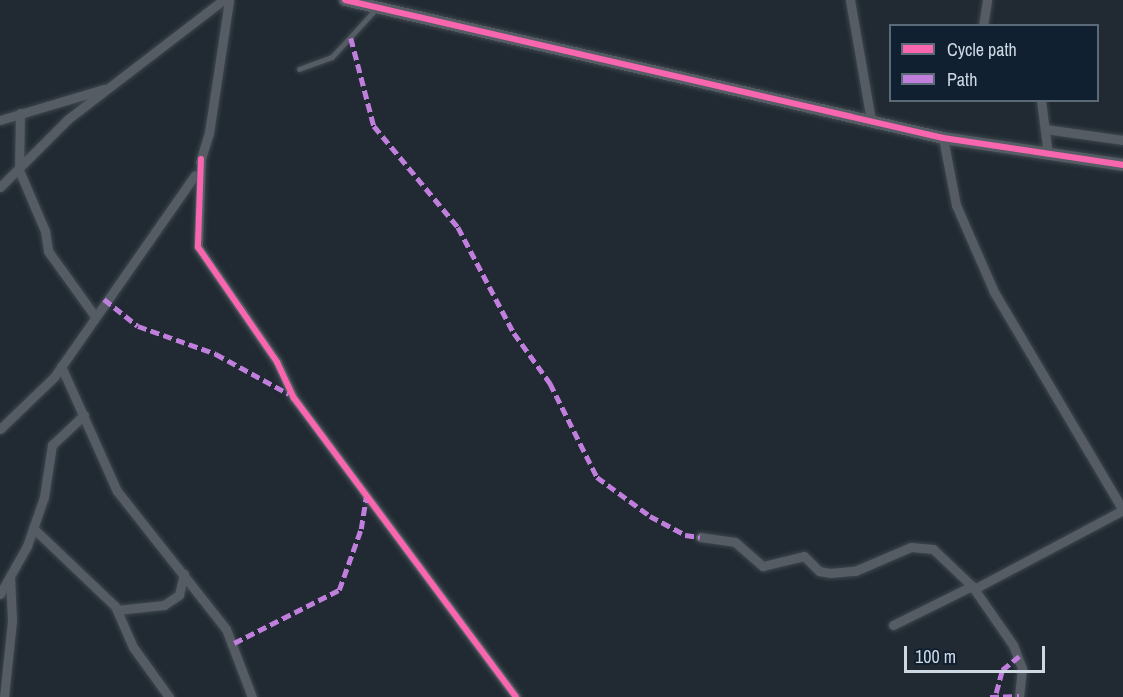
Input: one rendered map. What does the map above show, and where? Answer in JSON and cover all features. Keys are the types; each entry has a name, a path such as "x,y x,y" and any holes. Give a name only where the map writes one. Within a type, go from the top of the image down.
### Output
{"street":[{"path":"0,187 105,88 223,0"},
{"path":"229,0 201,159 198,247 277,362 294,398 516,697"},
{"path":"345,0 943,138 1123,165"},
{"path":"850,0 871,120"},
{"path":"983,24 987,0"},
{"path":"0,120 105,88"},
{"path":"1041,102 1048,155"},
{"path":"20,113 19,170 45,231 48,251 94,315"},
{"path":"1045,129 1123,141"},
{"path":"893,625 1123,510 994,292 956,205 943,138"},
{"path":"0,429 61,366 94,315 180,204 201,159"},
{"path":"61,366 117,491 184,574 234,643 252,697"},
{"path":"0,594 33,528 52,445 84,415"},
{"path":"33,528 117,610 133,647 169,697"},
{"path":"700,537 735,542 763,566 804,555 819,571 830,573 855,571 924,546 941,553 973,587 1019,656 1019,697"},
{"path":"117,610 165,605 179,594 184,574"},
{"path":"4,697 12,621 10,576"}],"lane":[{"path":"299,69 332,57 376,8"}],"marked path":[{"path":"351,38 374,126 458,227 514,333 550,383 597,477 650,516 685,535 700,537"},
{"path":"104,299 138,326 216,354 289,394"},
{"path":"234,643 339,590 361,529 366,496"},
{"path":"996,693 1002,670 1019,656"},
{"path":"990,697 1019,696"}],"cycle path":[{"path":"345,0 943,138 1123,165"},
{"path":"201,159 198,247 277,362 294,398 516,697"}]}
